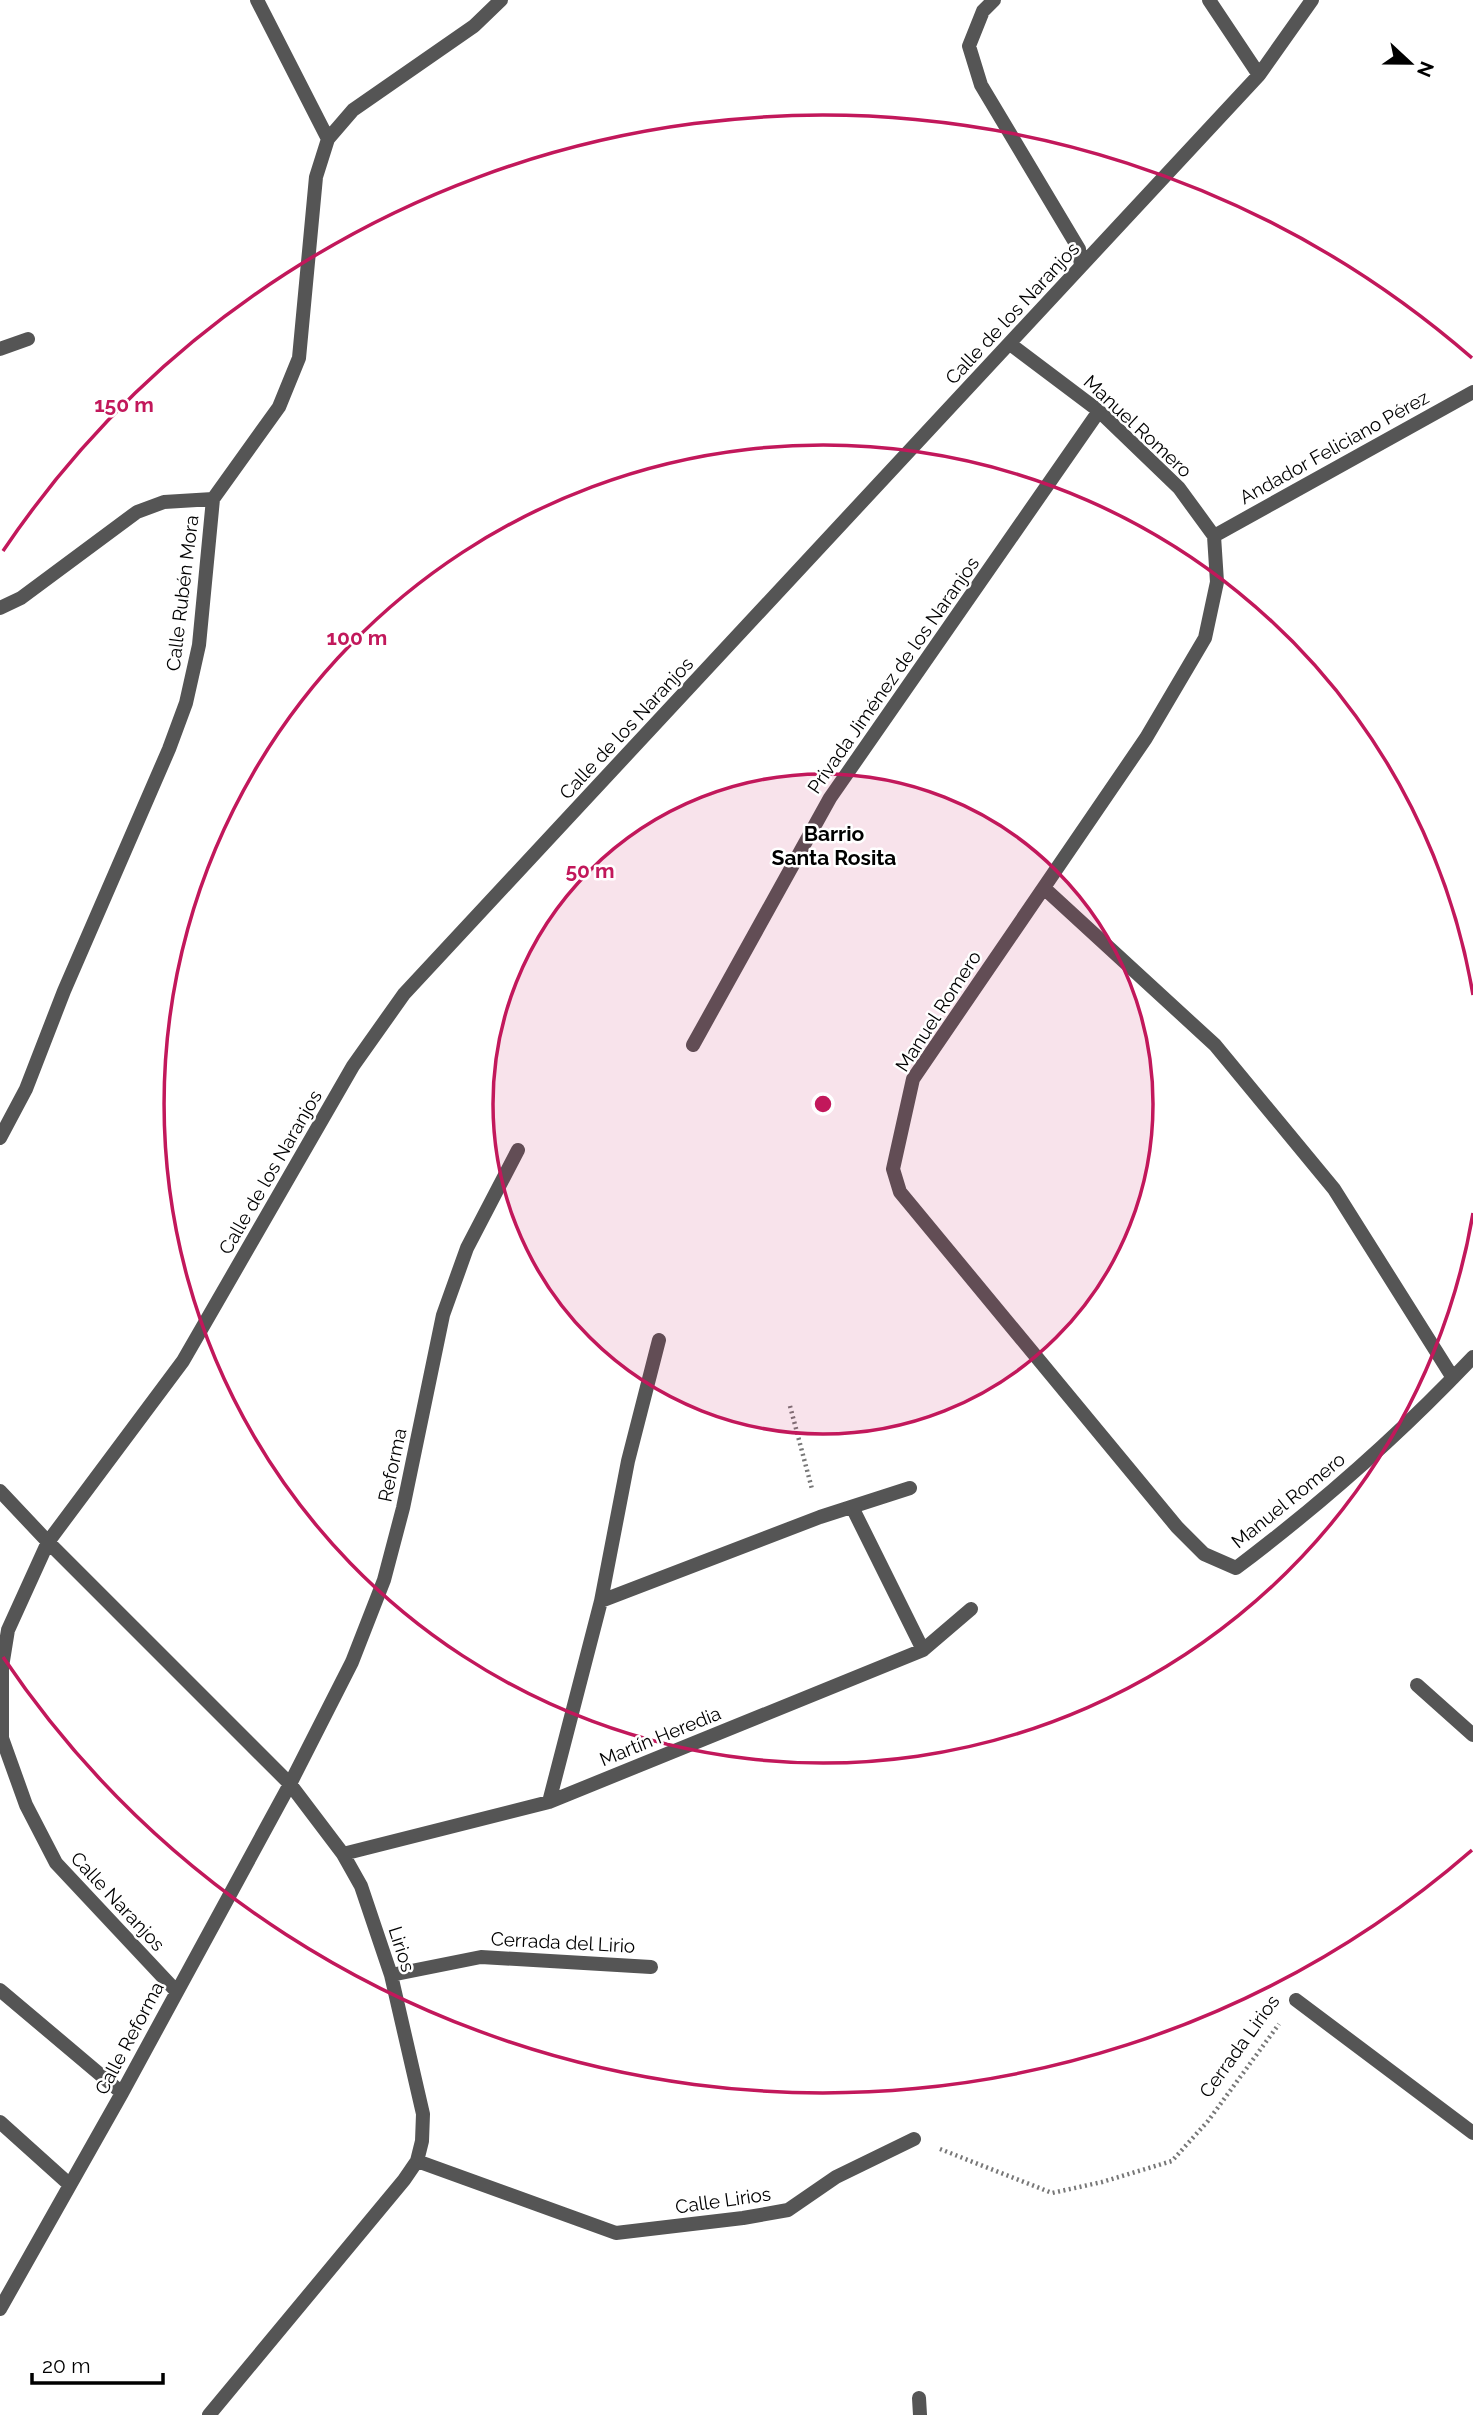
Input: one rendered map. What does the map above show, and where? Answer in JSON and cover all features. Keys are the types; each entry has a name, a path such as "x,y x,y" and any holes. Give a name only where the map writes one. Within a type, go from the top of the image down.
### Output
{"street":[{"path":"257,0 328,139"},
{"name":"Calle Rubén Mora","path":"0,1138 26,1089 64,990 169,749 186,703 199,645 213,499 279,407 299,358 316,177 328,139 353,110 474,26 501,0"},
{"path":"994,0 983,11 969,46 981,85 1079,250 1081,266"},
{"path":"1209,0 1259,75"},
{"name":"Calle de los Naranjos","path":"8,1630 48,1542 183,1361 353,1066 404,993 1259,75 1312,0"},
{"path":"0,349 28,339"},
{"name":"Manuel Romero","path":"1010,344 1099,411 1180,488 1214,536 1217,582 1205,638 1146,738 913,1080 893,1169 900,1192 1177,1527 1204,1554 1236,1568 1304,1517 1473,1357"},
{"name":"Andador Feliciano Pérez","path":"1214,536 1473,393"},
{"name":"Privada Jiménez de los Naranjos","path":"693,1045 830,798 1099,411"},
{"path":"0,608 22,598 137,512 164,502 213,499"},
{"path":"1044,888 1215,1045 1334,1189 1453,1378"},
{"name":"Reforma","path":"290,1784 352,1662 384,1580 403,1508 443,1315 467,1248 518,1150"},
{"path":"549,1801 601,1601 628,1461 659,1340"},
{"path":"601,1601 820,1517 910,1488"},
{"path":"0,1491 48,1542"},
{"path":"852,1507 923,1650"},
{"name":"Lirios","path":"48,1542 290,1784 343,1854 361,1886 391,1975 423,2114 422,2141 417,2161 404,2180 209,2415"},
{"name":"Martín Heredia","path":"343,1854 549,1801 923,1650 971,1609"},
{"name":"Calle Naranjos","path":"8,1630 2,1667 2,1738 26,1805 56,1863 176,1991"},
{"path":"1417,1685 1473,1735"},
{"name":"Calle Reforma","path":"0,2309 122,2093 290,1784"},
{"name":"Cerrada del Lirio","path":"391,1975 481,1957 651,1967"},
{"path":"0,1990 122,2093"},
{"name":"Cerrada Lirios","path":"1296,2000 1473,2133"},
{"path":"0,2122 70,2185"},
{"name":"Calle Lirios","path":"417,2161 616,2233 788,2210 836,2178 914,2139"},
{"path":"919,2398 920,2415"}],"path":[{"path":"790,1406 820,1517"},
{"name":"Cerrada Lirios","path":"914,2139 1052,2193 1172,2161 1208,2121 1296,2000"}],"district":[{"name":"Barrio Santa Rosita","path":"834,845"}]}
